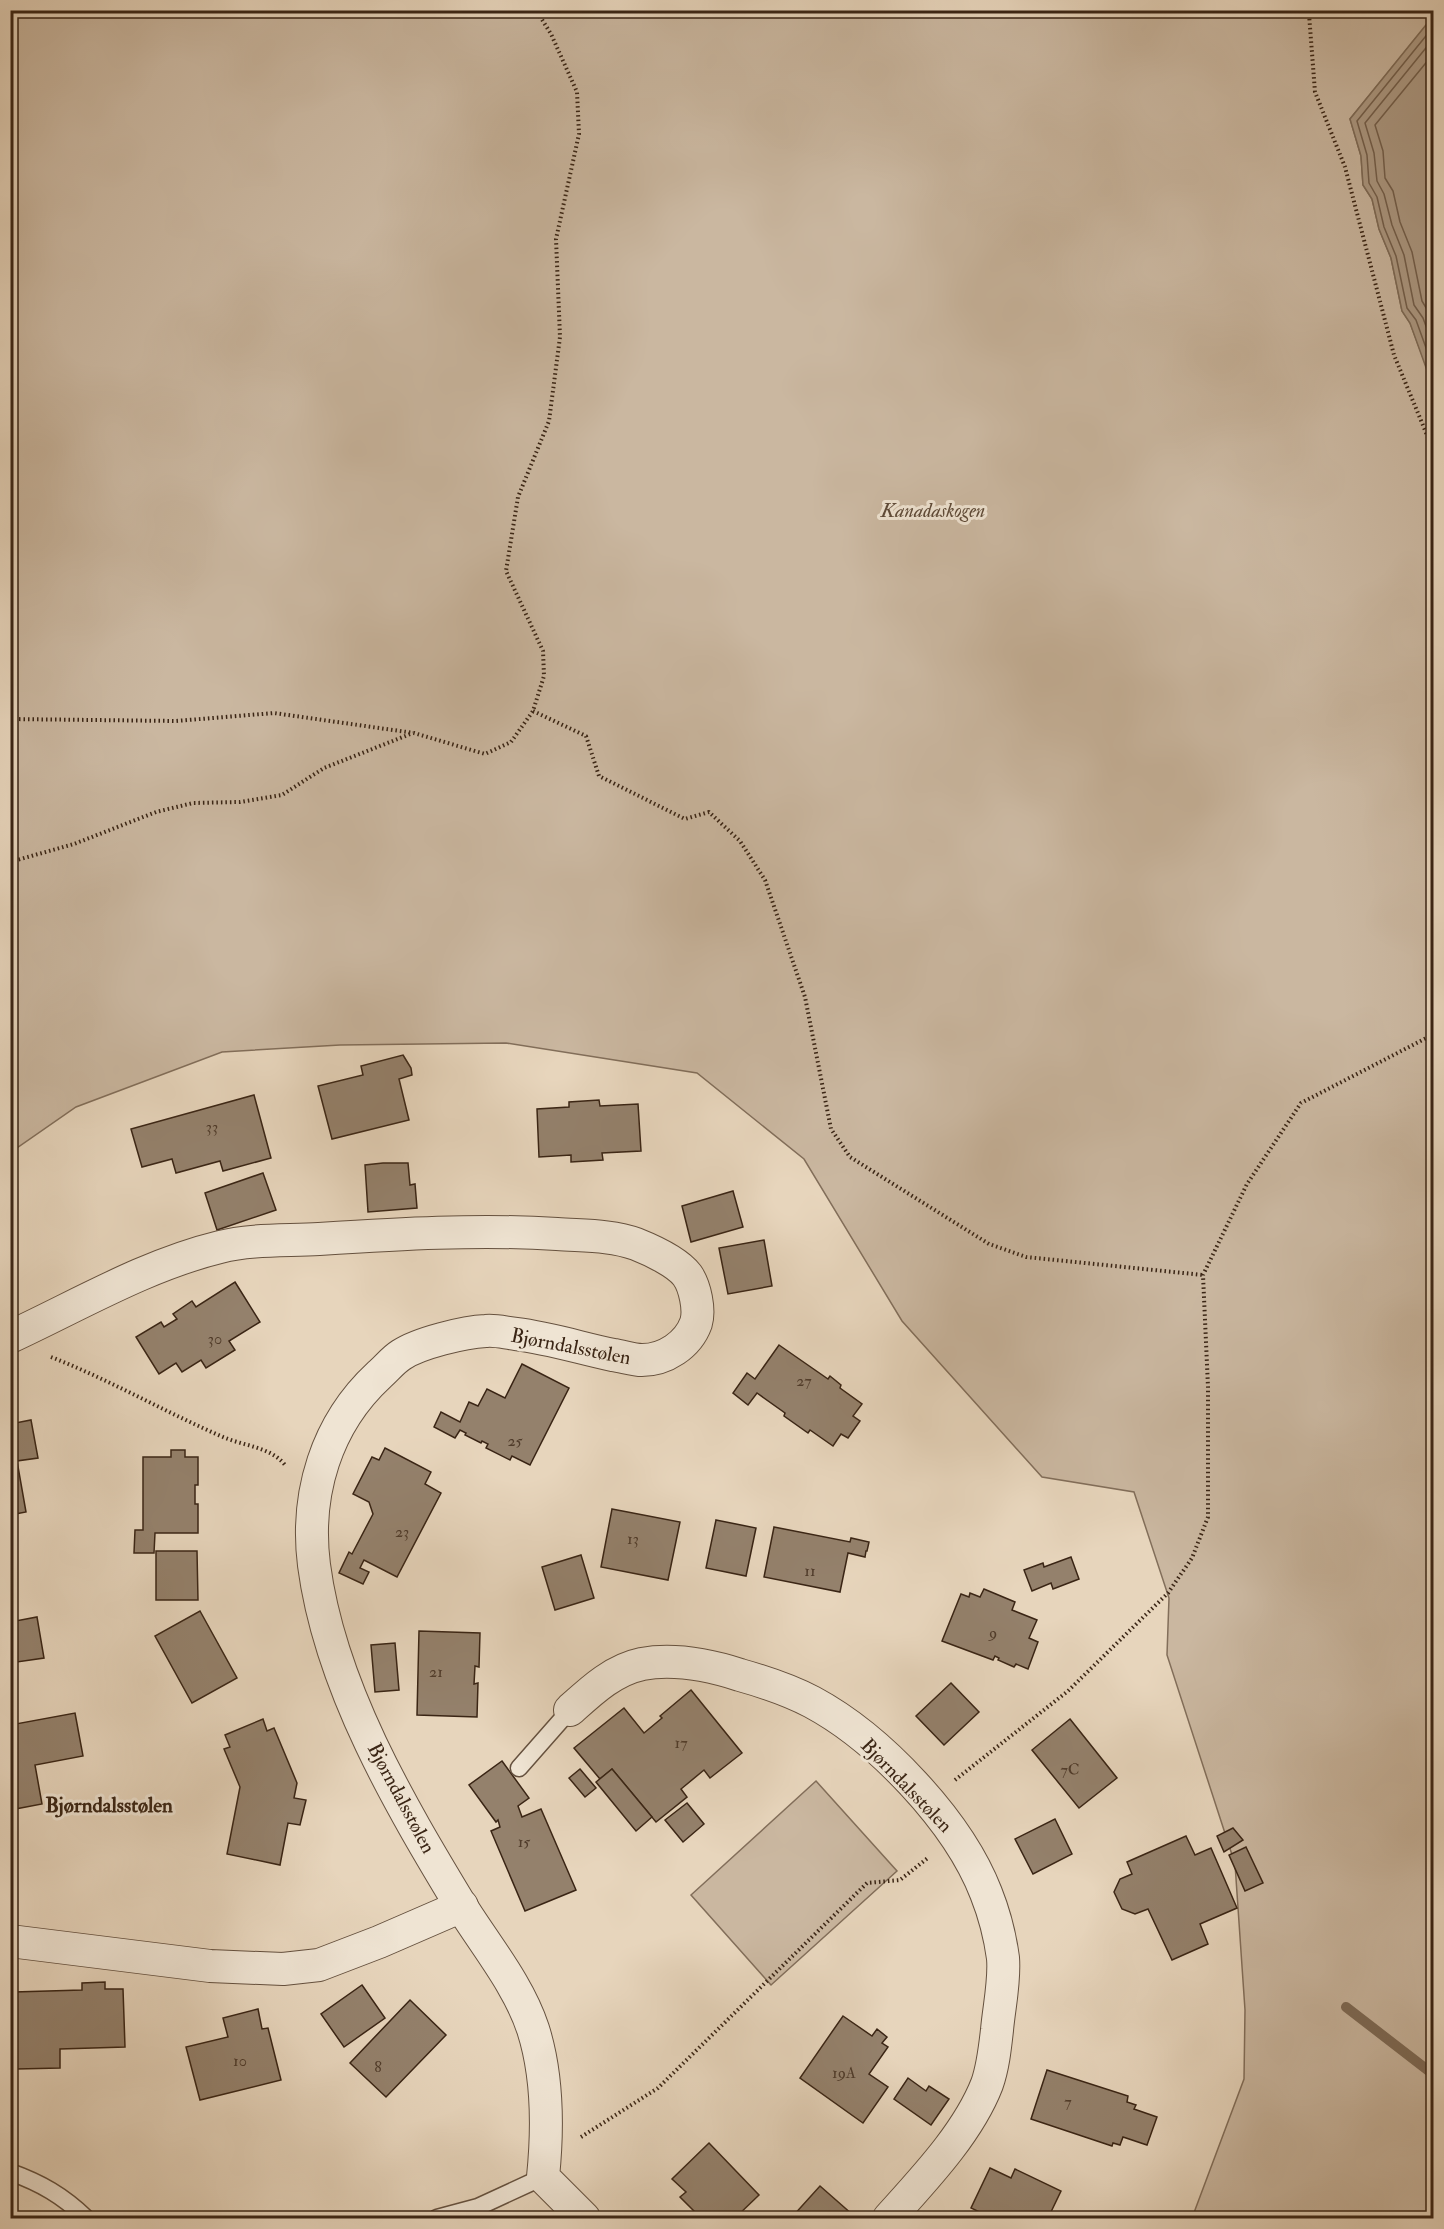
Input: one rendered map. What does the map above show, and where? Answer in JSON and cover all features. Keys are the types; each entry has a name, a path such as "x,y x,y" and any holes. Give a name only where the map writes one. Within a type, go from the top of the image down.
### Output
{"street":[{"name":"Bjørndalsstølen","path":"15,1335 114,1286 186,1257 226,1245 394,1234 513,1231 608,1238 634,1244 663,1257 687,1275 696,1298 697,1321 684,1342 668,1355 642,1360 542,1337 488,1330 444,1338 402,1354 368,1385 345,1413 323,1458 315,1491 312,1535 314,1564 325,1622 341,1672 392,1786 462,1906 516,1992 532,2025 542,2062 547,2139 543,2177"},
{"name":"Bjørndalsstølen","path":"570,1710 597,1685 623,1670 642,1664 683,1663 714,1667 786,1689 844,1722 881,1751 928,1801 974,1865 986,1892 997,1927 1003,1960 994,2058 988,2082 963,2128 889,2218"},
{"path":"10,1941 210,1966 283,1969 319,1965 462,1906"},
{"path":"543,2177 584,2218"}],"lane":[{"path":"519,1768 570,1710"},
{"path":"10,2172 29,2179 66,2199 86,2218"},
{"path":"437,2218 478,2207 543,2177"}],"path":[{"path":"10,719 176,721 273,713 414,733 485,754 512,742 532,711 544,675 543,651 507,571 518,497 549,421 560,337 556,239 579,134 577,92 551,34 536,10"},
{"path":"1310,10 1315,92 1345,166 1394,355 1434,452"},
{"path":"532,711 586,736 599,776 685,819 709,812 740,841 765,880 769,891 805,997 831,1129 850,1157 989,1244 1026,1257 1203,1275"},
{"path":"10,862 74,844 156,812 193,802 240,802 282,795 324,768 414,733"},
{"path":"928,1801 1085,1676 1168,1593 1192,1558 1208,1517 1208,1388 1203,1275 1247,1184 1301,1102 1434,1034"},
{"path":"15,1335 26,1346 224,1437 275,1455 287,1467"},
{"path":"547,2139 583,2137 658,2088 867,1883 900,1880 956,1837"}],"green space":[{"name":"Kanadaskogen","path":"11,11 1433,11 1433,19 1350,119 1361,156 1363,185 1372,199 1379,229 1391,258 1402,311 1410,323 1434,387 1433,2218 1192,2218 1244,2079 1245,2010 1235,1864 1167,1655 1169,1598 1134,1492 1042,1477 902,1321 804,1159 697,1073 506,1043 340,1045 222,1052 76,1107 11,1152"},
{"path":"816,1781 897,1871 771,1985 691,1895"}],"water":[{"path":"1434,19 1433,387 1410,323 1402,311 1391,258 1379,229 1372,199 1363,185 1361,156 1350,119 1430,20"}],"building":[{"path":"403,1055 411,1068 412,1075 399,1079 409,1120 332,1139 318,1086 363,1075 361,1066"},
{"path":"254,1095 271,1158 223,1171 220,1161 176,1173 172,1159 142,1167 131,1129"},
{"path":"599,1100 600,1106 638,1104 641,1151 602,1153 603,1160 571,1162 571,1155 539,1157 537,1109 569,1107 569,1102"},
{"path":"408,1163 410,1185 415,1184 417,1208 368,1212 365,1165"},
{"path":"263,1173 276,1210 217,1230 205,1193"},
{"path":"733,1191 743,1227 691,1242 682,1206"},
{"path":"764,1240 772,1286 728,1294 719,1248"},
{"path":"235,1282 260,1322 229,1341 235,1350 206,1368 201,1360 182,1372 176,1363 159,1374 136,1337 161,1322 164,1327 177,1319 173,1314 192,1301 196,1307"},
{"path":"779,1345 828,1379 830,1376 841,1385 840,1388 862,1404 853,1416 860,1421 848,1438 841,1434 833,1446 810,1430 808,1433 757,1393 748,1405 733,1393 747,1373 755,1379"},
{"path":"522,1364 569,1388 530,1465 512,1456 510,1460 486,1448 488,1444 465,1435 466,1433 460,1430 455,1438 434,1427 441,1412 460,1422 469,1402 478,1406 487,1389 505,1398"},
{"path":"31,1420 38,1458 17,1461 26,1512 10,1515 10,1424"},
{"path":"385,1448 431,1472 425,1484 441,1493 397,1577 364,1560 360,1568 369,1572 363,1584 339,1573 349,1552 352,1554 373,1514 369,1502 353,1494 372,1457 379,1460"},
{"path":"171,1450 185,1450 185,1457 198,1457 195,1504 198,1504 198,1533 155,1533 154,1553 134,1553 135,1530 143,1530 143,1457 171,1457"},
{"path":"612,1509 680,1522 668,1580 601,1567"},
{"path":"716,1520 756,1528 746,1576 706,1568"},
{"path":"774,1527 850,1542 851,1538 869,1542 865,1557 848,1553 840,1592 764,1577"},
{"path":"156,1551 197,1551 198,1600 156,1600"},
{"path":"581,1555 594,1598 555,1610 542,1567"},
{"path":"1071,1557 1079,1579 1053,1589 1051,1583 1032,1591 1024,1570 1043,1563 1044,1567"},
{"path":"984,1589 1015,1602 1012,1610 1037,1620 1029,1638 1038,1642 1028,1669 1016,1664 1014,1667 998,1660 999,1658 995,1656 993,1660 942,1641 961,1594 969,1597 970,1593 980,1597"},
{"path":"200,1611 237,1678 192,1703 155,1636"},
{"path":"37,1617 44,1658 10,1663 10,1622"},
{"path":"419,1631 480,1633 479,1667 475,1666 474,1684 478,1683 477,1717 417,1715"},
{"path":"395,1643 399,1690 375,1692 371,1645"},
{"path":"951,1683 979,1712 944,1745 916,1716"},
{"path":"691,1690 742,1753 710,1778 704,1770 681,1789 687,1797 656,1822 612,1769 600,1779 574,1748 624,1708 644,1733"},
{"path":"75,1713 83,1756 35,1765 42,1804 10,1810 10,1725"},
{"path":"263,1719 267,1731 274,1728 297,1783 294,1798 306,1800 300,1825 288,1823 280,1865 227,1854 240,1787 224,1749 230,1747 225,1735"},
{"path":"1070,1719 1117,1778 1079,1808 1032,1750"},
{"path":"502,1761 529,1798 518,1806 522,1817 541,1809 576,1890 525,1911 491,1831 500,1827 498,1820 496,1822 469,1785"},
{"path":"580,1769 596,1788 585,1797 569,1778"},
{"path":"612,1769 652,1817 636,1831 596,1782"},
{"path":"687,1803 704,1824 683,1842 665,1820"},
{"path":"1055,1819 1072,1854 1033,1874 1015,1839"},
{"path":"1233,1828 1243,1840 1224,1852 1217,1836"},
{"path":"1186,1836 1195,1855 1211,1848 1237,1908 1200,1924 1208,1944 1172,1960 1148,1909 1135,1914 1122,1909 1114,1892 1120,1879 1132,1874 1127,1862"},
{"path":"1246,1847 1263,1883 1245,1891 1229,1855"},
{"path":"105,1982 105,1989 123,1989 125,2047 60,2049 60,2068 17,2069 14,1992 82,1990 82,1983"},
{"path":"362,1985 385,2018 344,2047 321,2014"},
{"path":"410,2000 446,2035 386,2097 350,2063"},
{"path":"258,2009 262,2029 268,2028 281,2080 200,2100 186,2047 228,2037 223,2018"},
{"path":"843,2016 872,2036 877,2029 887,2037 882,2043 888,2047 869,2074 888,2087 863,2123 800,2078"},
{"path":"1047,2070 1128,2096 1127,2102 1136,2105 1134,2109 1157,2117 1147,2145 1123,2137 1120,2145 1113,2143 1112,2146 1031,2119"},
{"path":"908,2078 926,2091 929,2086 949,2099 931,2125 894,2099"},
{"path":"709,2143 759,2195 735,2218 701,2218 680,2197 686,2192 672,2179"},
{"path":"990,2168 1011,2178 1015,2169 1061,2191 1049,2216 1054,2218 992,2218 971,2208"},
{"path":"820,2186 853,2215 850,2218 792,2217"}],"waterway":[{"path":"1346,2007 1434,2075"}],"district":[{"name":"Bjørndalsstølen","path":"109,1805"}]}
